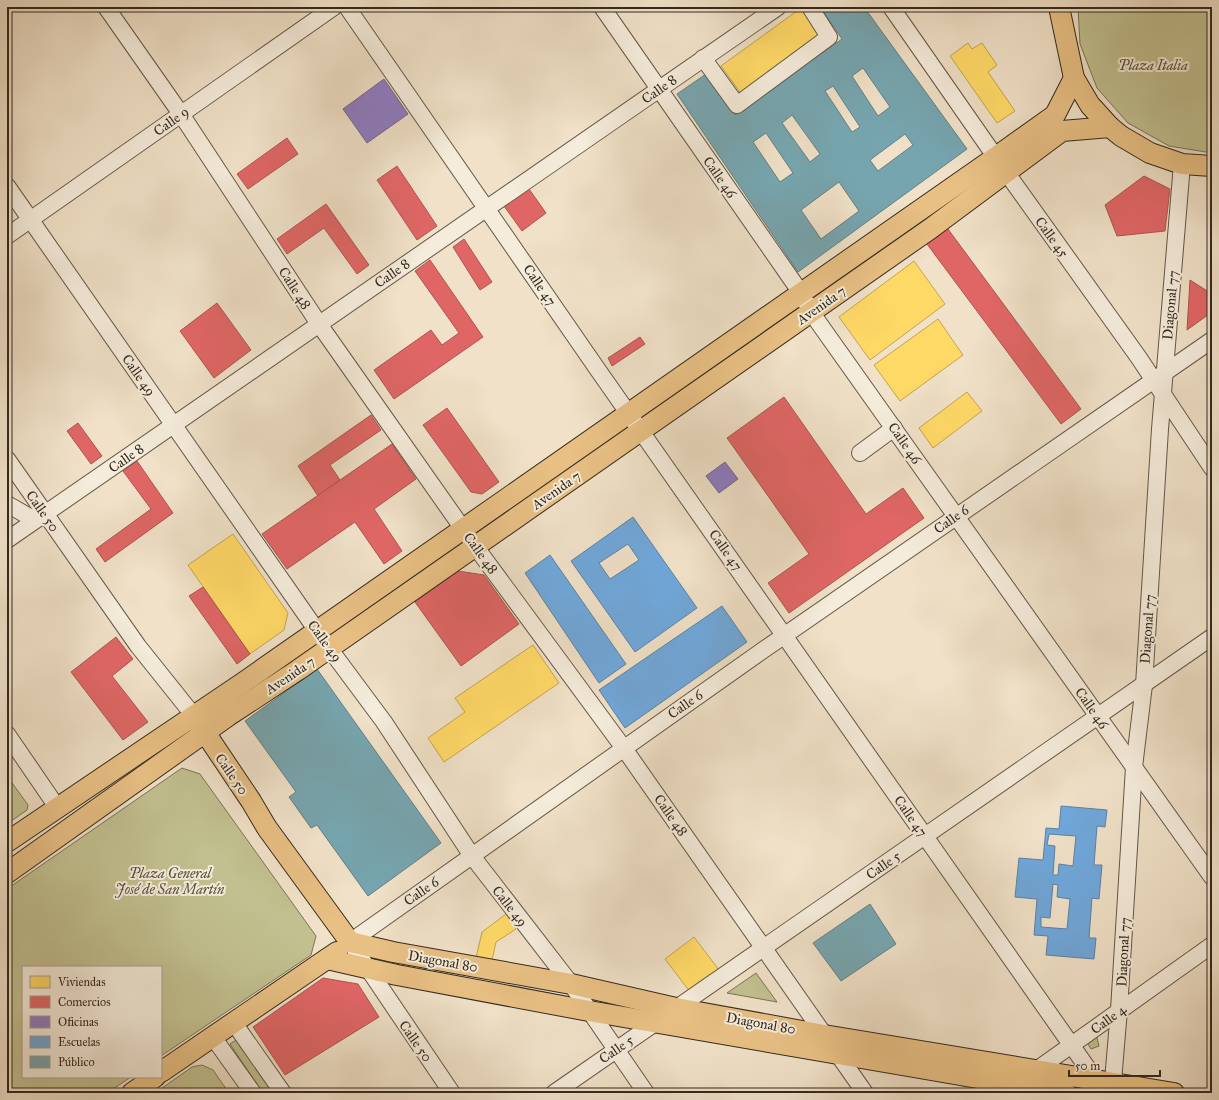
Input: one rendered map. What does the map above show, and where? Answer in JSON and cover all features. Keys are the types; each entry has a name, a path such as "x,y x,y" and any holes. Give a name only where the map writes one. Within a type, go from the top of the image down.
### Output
{"main road":[{"path":"1057,8 1074,78 1090,105 1110,126 1121,136 1150,153 1182,164 1212,166"},
{"name":"Avenida 7","path":"7,873 204,733 329,648 930,229 1055,114 1074,78"},
{"name":"Avenida 7","path":"7,842 57,807 174,731 801,293 1001,165 1062,131 1110,126"},
{"name":"Calle 50","path":"194,716 251,801 267,828 350,942"},
{"name":"Calle 6","path":"162,1071 350,942"},
{"name":"Diagonal 80","path":"350,942 393,952 571,984 676,1008 1035,1070 1107,1087 1174,1093"},
{"name":"Diagonal 80","path":"327,959 589,1011 836,1054 1010,1089 1066,1093"},
{"path":"132,1093 153,1078"}],"street":[{"name":"Calle 48","path":"106,7 181,114 319,324 475,546 623,747 764,947 824,1034 836,1054 865,1093"},
{"name":"Calle 9","path":"7,236 334,7"},
{"name":"Calle 47","path":"347,7 1071,1045 1107,1087"},
{"name":"Calle 46","path":"602,7 801,293 812,312 1212,877"},
{"name":"Calle 8","path":"7,540 778,7"},
{"path":"703,58 737,105 830,37 810,7"},
{"name":"Calle 45","path":"891,7 1001,165 1160,382 1212,468"},
{"name":"Diagonal 77","path":"1107,1087 1119,1010 1134,767 1144,685 1160,382 1182,164"},
{"name":"Calle 49","path":"7,186 329,648 384,722 472,856 571,984 646,1093"},
{"name":"Calle 6","path":"350,942 784,634 956,516 1160,382 1212,340"},
{"path":"860,453 894,428"},
{"name":"Calle 50","path":"7,459 40,517 138,646 194,716"},
{"path":"7,504 40,517"},
{"name":"Calle 5","path":"554,1093 654,1022 1212,637"},
{"path":"7,734 57,807"},
{"name":"Calle 50","path":"350,942 452,1093"},
{"name":"Calle 4","path":"1010,1089 1212,945"},
{"path":"234,1023 283,1093"},
{"path":"214,1037 253,1093"}],"green space":[{"name":"Plaza Italia","path":"1078,7 1212,7 1212,153 1169,146 1128,123 1097,88 1080,44"},
{"name":"Plaza General José de San Martín","path":"182,768 200,774 316,936 311,955 162,1055 162,966 22,966 22,1078 130,1078 107,1093 7,1093 7,889"},
{"path":"7,776 28,805 27,810 7,824"},
{"path":"756,973 777,1002 727,993"},
{"path":"1096,1034 1099,1046 1091,1049 1086,1041"},
{"path":"236,1040 273,1093 263,1093 230,1044"},
{"path":"202,1065 213,1070 229,1093 155,1093 192,1067"}],"building: Viviendas":[{"path":"801,8 821,37 742,95 721,66"},
{"path":"968,43 972,49 982,43 997,65 988,72 1015,111 997,123 950,56"},
{"path":"914,261 945,304 870,360 839,317"},
{"path":"938,319 963,355 900,401 874,365"},
{"path":"967,392 982,411 933,448 919,428"},
{"path":"233,534 288,613 284,630 250,654 188,565"},
{"path":"533,645 559,683 444,762 428,738 465,712 455,698"},
{"path":"506,914 516,929 496,942 491,965 475,962 482,932"},
{"path":"694,937 719,970 690,992 665,959"}],"building: Comercios":[{"path":"287,138 298,154 248,189 237,174"},
{"path":"397,166 437,226 417,240 377,180"},
{"path":"1144,176 1170,189 1165,231 1117,236 1105,205"},
{"path":"529,189 546,213 522,231 504,206"},
{"path":"326,204 369,265 357,274 324,228 287,254 277,239"},
{"path":"945,225 1081,409 1061,424 924,240"},
{"path":"464,239 492,282 480,290 453,247"},
{"path":"430,260 483,337 394,399 374,370 431,330 442,345 459,333 415,271"},
{"path":"1190,280 1212,294 1212,312 1187,330"},
{"path":"217,303 251,350 214,378 180,331"},
{"path":"640,337 645,344 612,366 608,358"},
{"path":"784,397 866,514 903,488 924,518 789,613 768,583 809,554 727,438"},
{"path":"447,408 499,482 482,494 471,492 423,425"},
{"path":"371,415 381,430 330,465 340,480 318,496 298,466"},
{"path":"78,423 102,456 91,464 67,431"},
{"path":"392,444 416,479 374,509 402,551 384,564 355,522 287,569 262,534"},
{"path":"137,461 173,513 105,562 96,549 151,509 123,471"},
{"path":"458,571 484,575 519,624 461,666 415,602"},
{"path":"203,587 250,654 237,664 189,596"},
{"path":"116,637 133,659 112,676 148,722 123,740 71,672"},
{"path":"323,978 358,984 379,1017 285,1075 253,1027"}],"building: Oficinas":[{"path":"384,79 408,114 367,143 343,109"},
{"path":"725,462 738,479 719,493 706,476"}],"building: Escuelas":[{"path":"633,517 697,608 635,652 571,561","holes":["628,544 639,560 610,579 599,563"]},
{"path":"550,555 626,664 599,683 525,573"},
{"path":"722,606 747,642 625,728 599,690"},
{"path":"1061,806 1107,810 1105,827 1097,826 1094,865 1102,865 1099,899 1092,898 1089,938 1096,938 1094,959 1046,955 1048,936 1034,935 1037,899 1015,897 1019,858 1043,860 1046,828 1059,829","holes":["1049,834 1076,836 1073,866 1059,864 1058,875 1053,875 1055,846 1047,845","1053,884 1058,885 1057,897 1070,899 1067,929 1041,927 1041,917 1050,918"]}],"building: Público":[{"path":"820,7 864,7 967,149 798,272 677,94 706,74 735,115 842,39","holes":["863,68 890,107 878,116 852,76","833,86 860,127 852,132 825,91","792,115 820,154 810,162 782,123","766,133 793,173 780,182 753,142","905,134 913,145 878,171 870,160","839,182 859,211 821,239 801,210"]},
{"path":"317,669 441,843 368,896 317,825 311,828 289,797 296,792 245,721"},
{"path":"870,904 896,944 841,981 813,943"}]}
